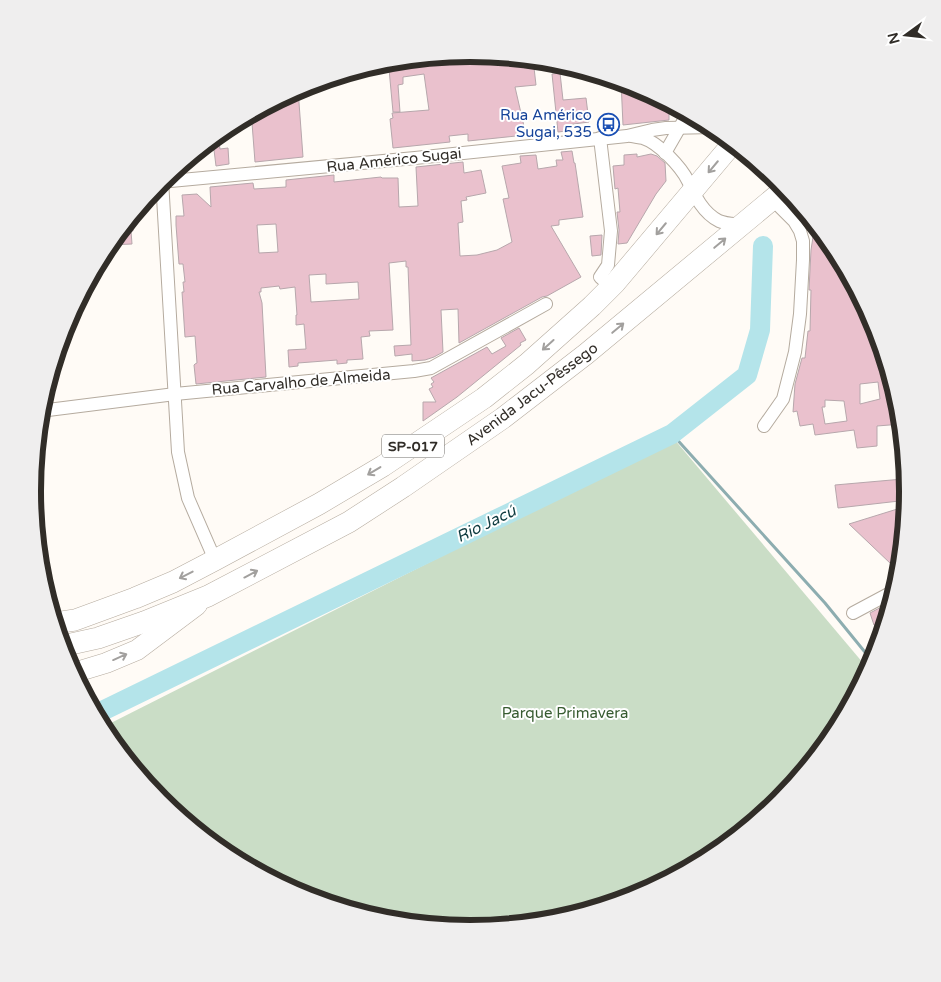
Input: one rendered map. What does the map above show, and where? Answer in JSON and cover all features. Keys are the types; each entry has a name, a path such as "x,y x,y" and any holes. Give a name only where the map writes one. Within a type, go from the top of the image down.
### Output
{"highway":[{"name":"Avenida Jacu-Pêssego","path":"65,621 135,598 174,582 383,466 484,398 527,364 592,306 729,148"},
{"name":"Avenida Jacu-Pêssego","path":"70,644 98,638 144,622 208,596 349,522 503,418 586,354 779,193"}],"main road":[{"path":"81,671 137,650 208,596"}],"street":[{"path":"665,153 685,119"},
{"name":"Rua Américo Sugai","path":"174,181 628,136 652,130 699,128"},
{"name":"Rua Américo Sugai","path":"628,136 644,139 665,153 682,172 692,191 712,217 721,222 742,224"},
{"path":"600,138 611,231 608,265 600,277 610,287"},
{"path":"162,193 178,452 188,498 215,560"},
{"path":"764,426 783,399 795,352 799,323 803,241 800,231 779,193"},
{"name":"Rua Carvalho de Almeida","path":"49,410 175,394 431,368 546,304"},
{"path":"853,613 886,597"}],"green space":[{"name":"Parque Primavera","path":"674,439 863,663 842,706 811,752 774,795 732,832 685,863 635,888 582,906 527,917 470,920 414,917 359,906 306,888 256,863 209,832 187,814 148,774 110,723"}],"building":[{"path":"470,62 534,66 536,85 515,87 526,135 468,141 468,134 449,136 450,142 393,148 390,119 393,118 392,113 429,110 424,74 403,77 403,84 398,85 400,112 393,112 389,70 414,65"},
{"path":"560,73 563,100 586,98 589,122 566,125 566,131 558,132 552,74"},
{"path":"621,89 669,111 669,120 623,125"},
{"path":"299,98 303,157 255,162 252,123 249,123"},
{"path":"219,143 220,149 228,148 229,164 216,166 214,150 209,150"},
{"path":"572,151 583,217 559,220 559,225 551,226 581,277 459,343 458,309 441,310 443,352 425,360 412,361 412,354 395,356 394,346 411,345 408,267 406,267 406,261 389,263 393,330 369,331 370,336 361,337 363,359 347,360 347,363 337,364 337,360 298,363 298,366 289,367 288,350 306,349 304,324 296,325 295,287 280,289 279,286 261,288 261,292 259,292 262,303 266,377 196,384 194,365 197,363 195,336 185,337 182,292 184,292 183,282 185,282 183,264 179,264 176,225 176,216 184,216 182,195 197,194 211,207 210,187 253,183 254,189 286,187 286,180 334,175 334,182 381,177 398,178 399,207 418,206 416,167 463,162 464,173 481,170 486,193 466,197 467,200 461,201 463,222 458,223 460,256 477,255 497,250 512,242 503,199 509,198 502,166 521,163 520,156 536,155 538,169 557,166 556,160 563,160 561,152","holes":["276,224 278,252 259,253 257,225","326,274 326,284 358,282 359,299 311,302 309,275"]},
{"path":"637,154 637,157 651,154 657,156 665,163 666,181 656,194 627,243 618,244 617,212 620,212 618,188 615,189 613,166 624,165 624,155"},
{"path":"133,227 133,231 131,231 132,244 120,245"},
{"path":"814,234 842,276 867,327 877,353 892,407 895,425 877,426 877,446 857,448 854,430 815,435 813,424 800,426 797,411 793,412 795,384 802,358 805,358 808,331 810,331 811,290 809,290","holes":["878,382 880,399 860,404 860,384","825,400 844,401 847,421 825,424 822,407 825,407"]},
{"path":"602,235 601,255 592,256 590,236"},
{"path":"519,328 526,340 520,343 521,345 457,397 423,421 423,402 436,402 429,389 433,387 431,384 434,382 431,378 487,347 492,354 506,346 501,338"},
{"path":"900,479 900,501 838,508 835,485"},
{"path":"899,508 893,568 891,564 849,524"},
{"path":"884,606 877,629 874,625 870,613"}],"waterway":[{"name":"Rio Jacú","path":"102,711 672,434 747,375 760,330 763,246"},
{"path":"672,434 825,603 867,655"}],"place":[{"name":"Rua Américo Sugai, 535","path":"608,124"}]}
